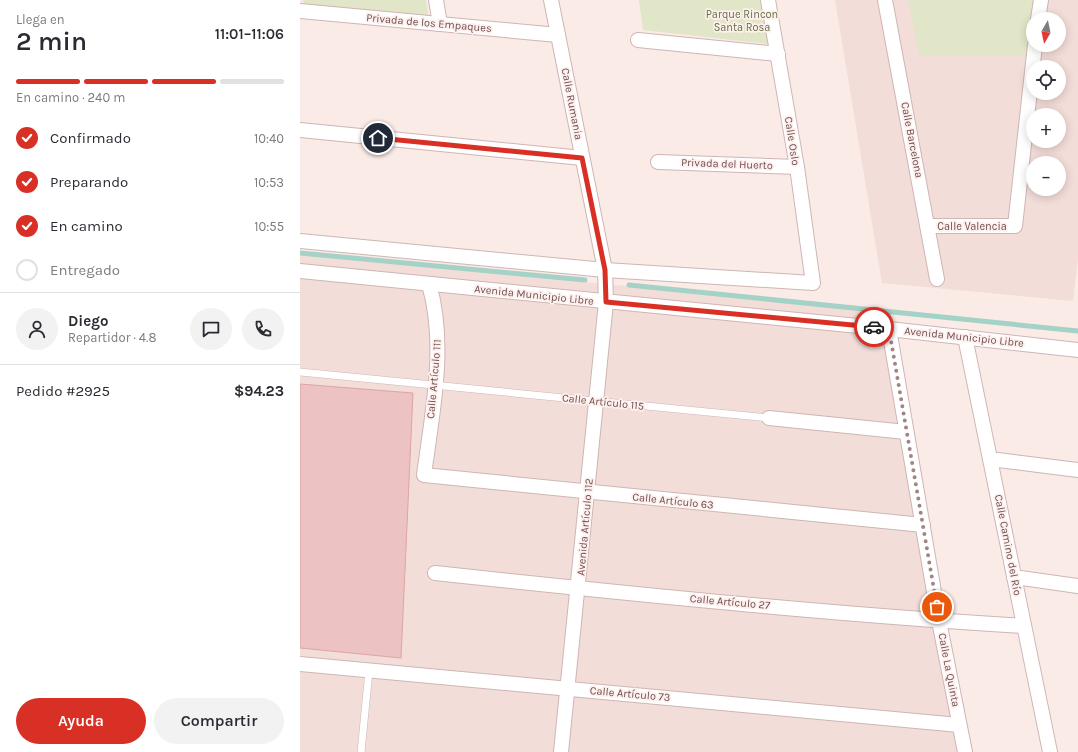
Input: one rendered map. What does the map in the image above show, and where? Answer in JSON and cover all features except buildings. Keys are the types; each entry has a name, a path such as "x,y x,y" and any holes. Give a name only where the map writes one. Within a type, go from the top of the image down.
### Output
{"street":[{"path":"436,0 440,24"},
{"name":"Calle Rumania","path":"551,0 605,270 606,302"},
{"name":"Calle Oslo","path":"605,270 813,283 796,167 768,0"},
{"name":"Calle Barcelona","path":"885,0 937,279"},
{"path":"1039,12 1041,0"},
{"name":"Privada de los Empaques","path":"300,10 558,35"},
{"path":"638,40 778,54"},
{"name":"Calle Valencia","path":"928,226 1015,226 1035,52"},
{"path":"300,130 582,158"},
{"name":"Privada del Huerto","path":"658,162 796,167"},
{"path":"300,242 605,270"},
{"name":"Avenida Municipio Libre","path":"300,272 889,329 1078,350"},
{"name":"Calle Artículo 111","path":"424,475 435,385 438,329 434,302 429,284"},
{"name":"Avenida Artículo 112","path":"561,752 579,589 606,302"},
{"name":"Calle La Quinta","path":"889,329 939,621 965,752"},
{"name":"Calle Camino del Río","path":"965,337 1050,752"},
{"name":"Calle Artículo 115","path":"769,418 906,432"},
{"path":"990,459 1078,470"},
{"name":"Calle Artículo 63","path":"424,475 923,525"},
{"name":"Calle Artículo 27","path":"435,573 579,589 939,621 1024,626"},
{"path":"1014,577 1078,586"},
{"name":"Calle Artículo 73","path":"300,664 959,725"}],"lane":[{"name":"Calle Artículo 115","path":"300,372 769,418"},
{"path":"361,752 369,671"}],"shaded area":[{"path":"835,0 1078,0 1078,258 1073,301 882,283"},
{"path":"300,254 890,312 944,625 971,752 300,752"}],"green space":[{"path":"303,0 426,0 429,21 305,8"},
{"name":"Parque Rincon Santa Rosa","path":"639,0 760,0 768,44 643,30"},
{"path":"908,0 1038,0 1035,12 1026,12 1026,52 1029,52 1029,56 919,55"}],"waterway":[{"path":"300,253 585,280"},
{"path":"629,285 1078,331"}],"way so far":[{"path":"874,327 889,329 937,607"}],"route":[{"path":"378,138 582,158 605,270 606,302 874,327"}]}
